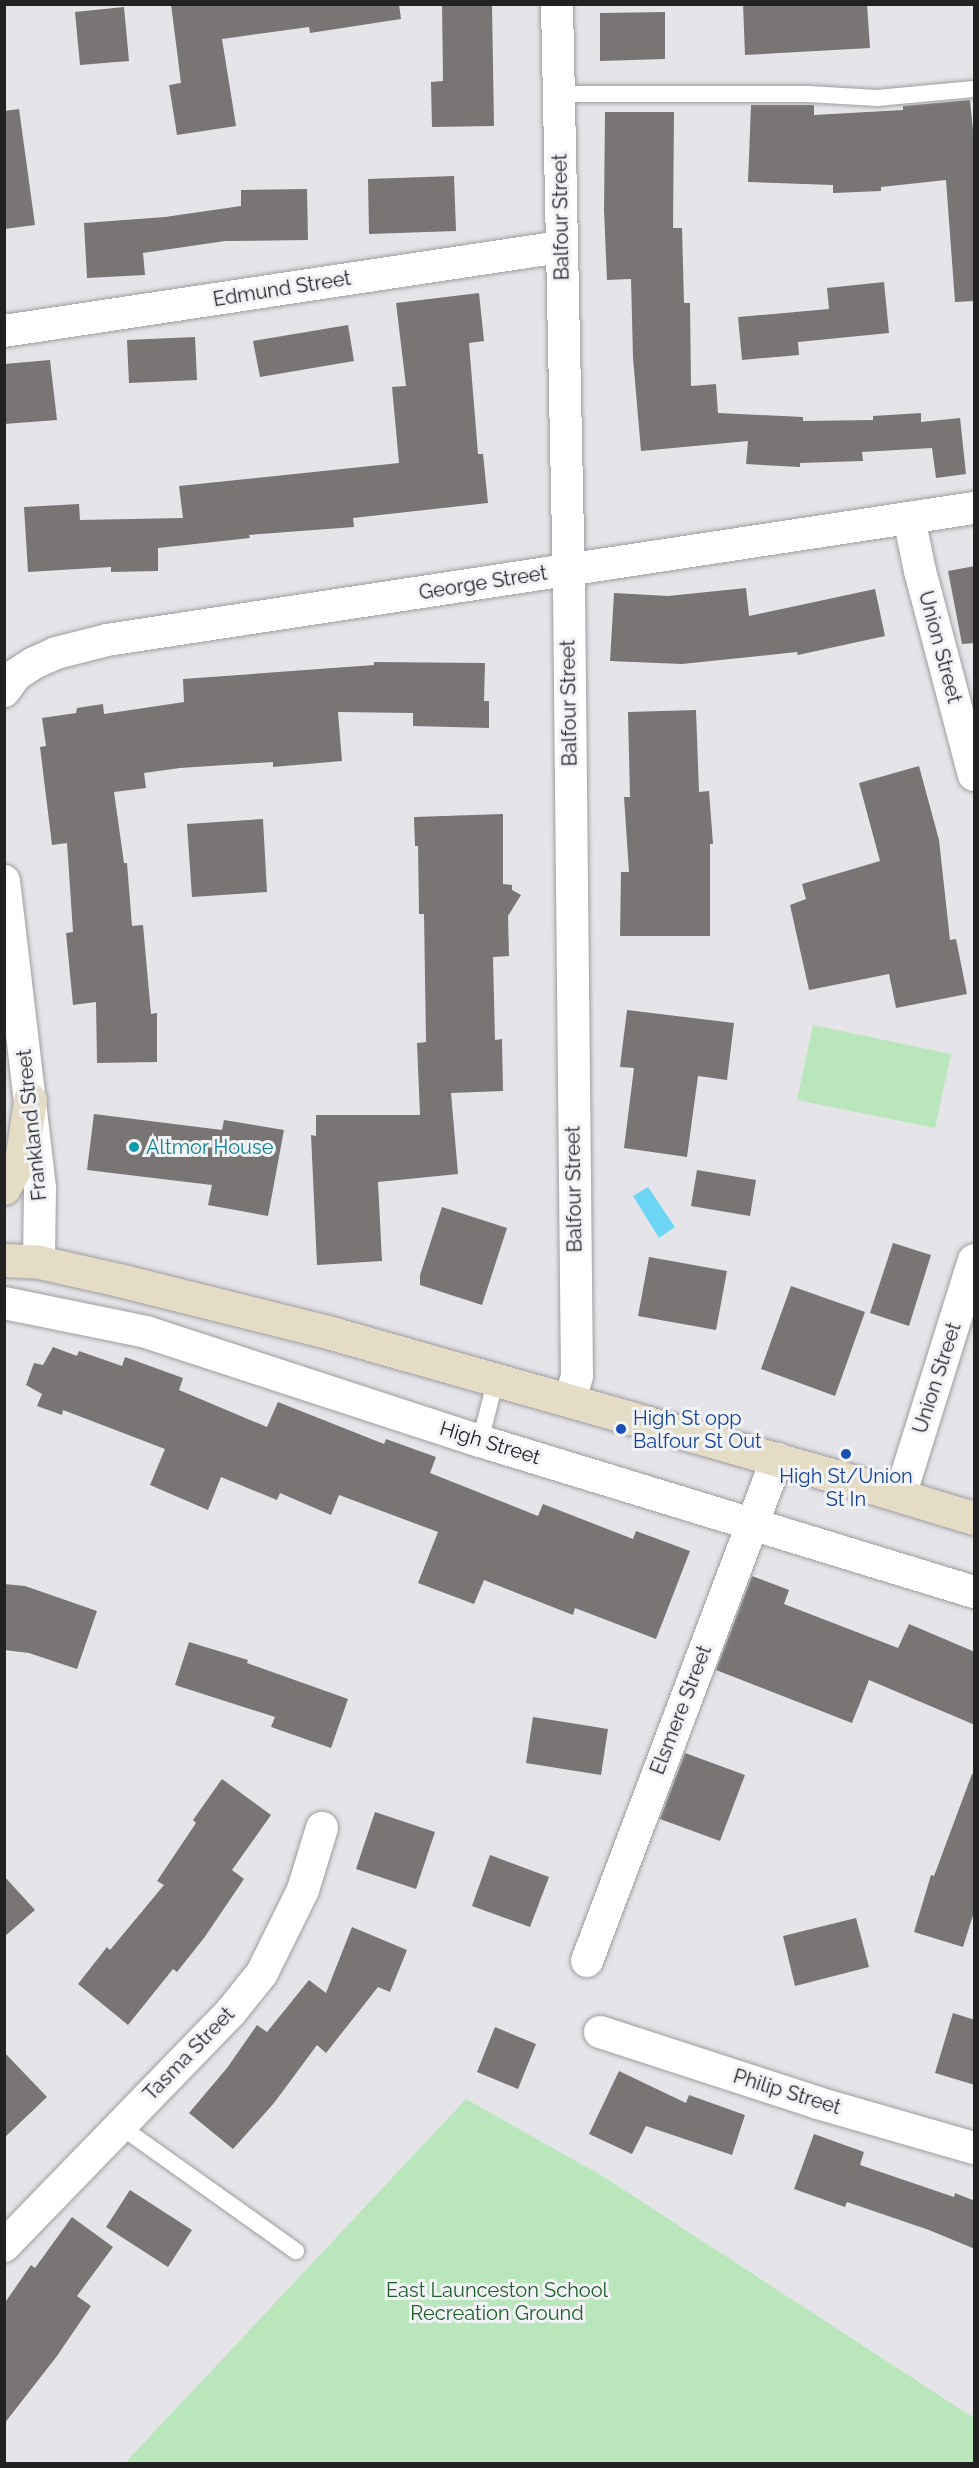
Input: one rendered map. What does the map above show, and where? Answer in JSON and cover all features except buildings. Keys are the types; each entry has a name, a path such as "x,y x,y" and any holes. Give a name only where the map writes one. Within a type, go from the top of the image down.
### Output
{"main road":[{"path":"4,1188 22,1155 30,1100"},
{"path":"4,1260 39,1262 331,1333 777,1459 975,1518"}],"street":[{"name":"Balfour Street","path":"557,4 568,570 577,1376 570,1400"},
{"name":"Edmund Street","path":"4,332 560,246"},
{"name":"George Street","path":"4,691 17,674 34,663 56,653 107,640 975,508"},
{"name":"Union Street","path":"909,518 920,571 975,776"},
{"name":"Frankland Street","path":"4,881 40,1189 39,1262"},
{"name":"Union Street","path":"900,1496 975,1260"},
{"name":"High Street","path":"4,1303 146,1332 480,1441 975,1592"},
{"name":"Elsmere Street","path":"587,1961 777,1459"},
{"name":"Tasma Street","path":"4,2246 230,2013 262,1973 303,1890 322,1828"},
{"name":"Philip Street","path":"600,2032 818,2103 975,2148"}],"lane":[{"path":"560,94 808,94 878,98 975,89"},
{"path":"480,1441 496,1379"},
{"path":"120,2126 296,2251"}],"green space":[{"path":"813,1025 951,1054 935,1128 797,1100"},
{"name":"East Launceston School Recreation Ground","path":"466,2099 604,2177 974,2418 974,2463 125,2463"}],"water":[{"path":"648,1187 675,1227 659,1238 633,1196"}],"place":[{"name":"Altmor House","path":"134,1147"},
{"name":"High St opp Balfour St Out","path":"621,1429"},
{"name":"High St/Union St In","path":"846,1454"}]}
